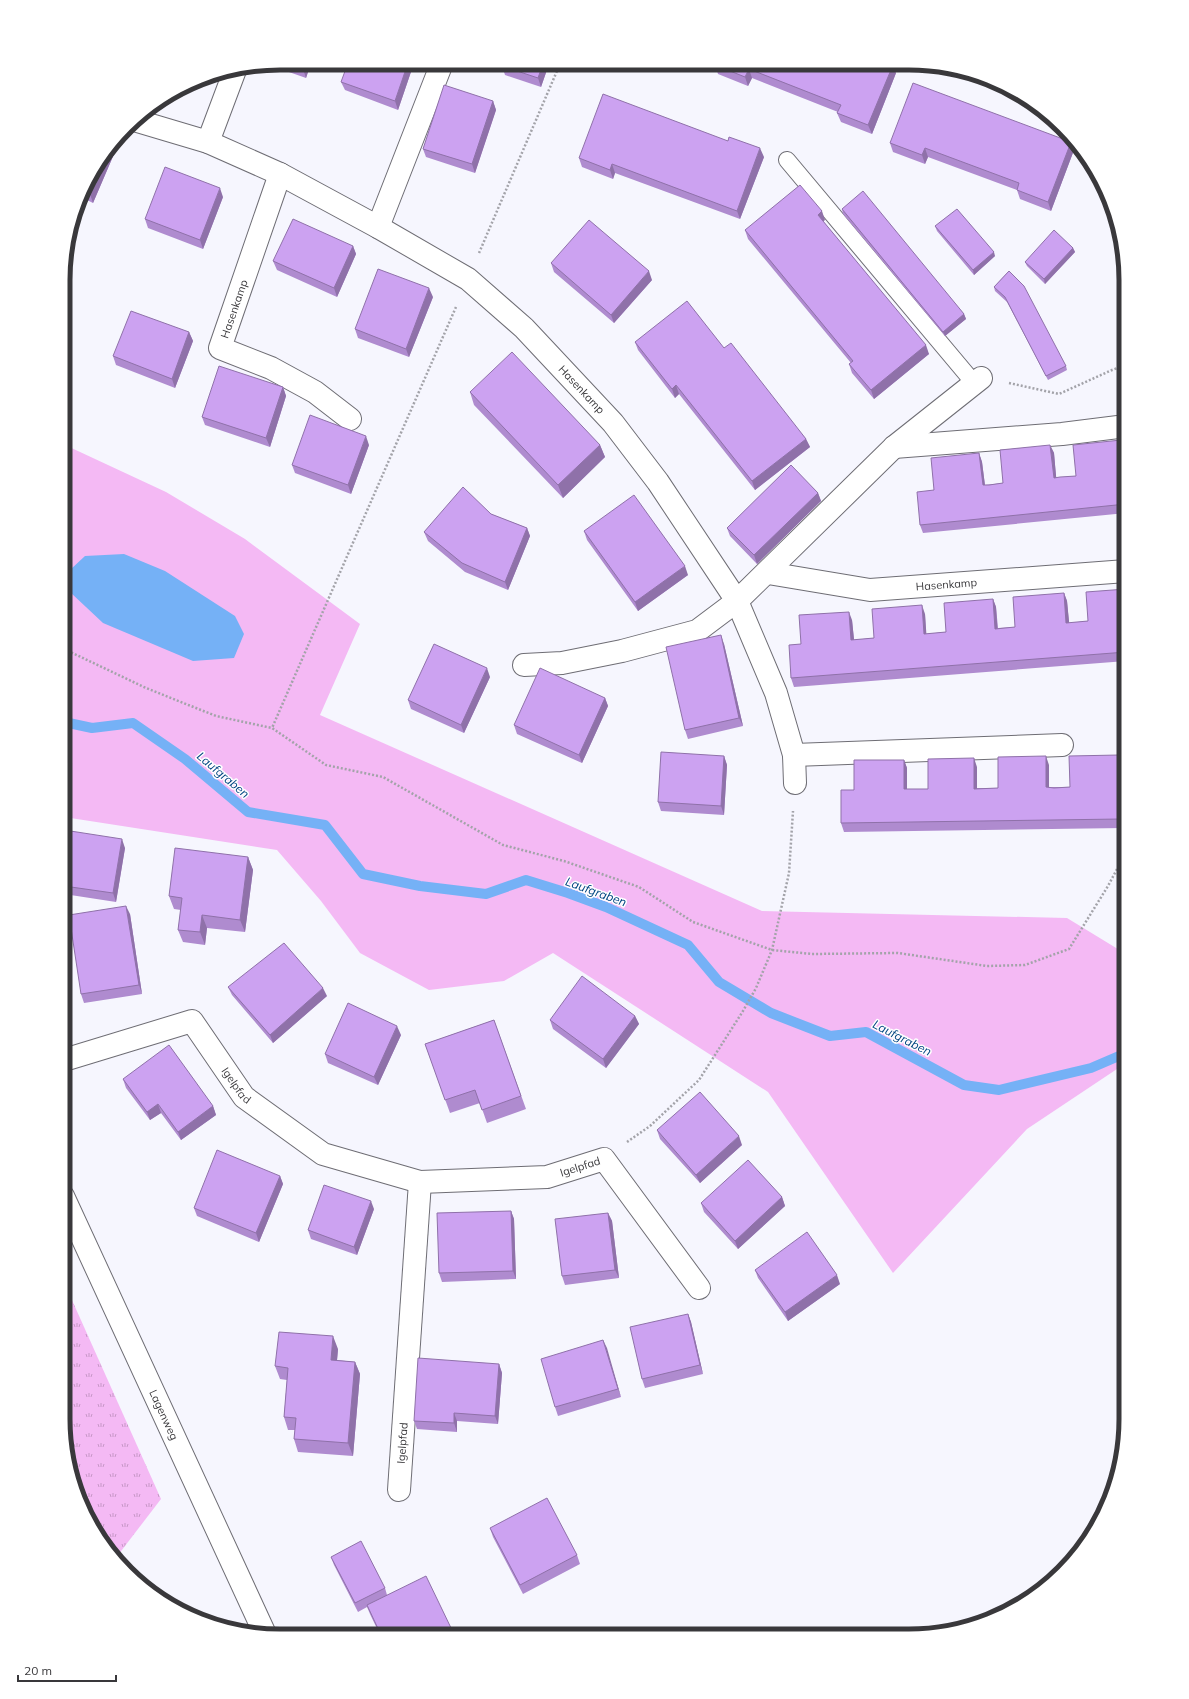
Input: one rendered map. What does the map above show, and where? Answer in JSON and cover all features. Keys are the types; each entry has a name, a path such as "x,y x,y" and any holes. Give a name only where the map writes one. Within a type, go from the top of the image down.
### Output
{"street":[{"path":"378,227 440,70"},
{"path":"208,142 233,75"},
{"name":"Hasenkamp","path":"141,122 208,142 280,174 378,227 468,279 524,328 613,423 658,482 737,601 776,693 794,755 795,783"},
{"name":"Hasenkamp","path":"280,174 220,348 271,368 315,392 350,419"},
{"path":"524,665 562,663 585,659 622,651 697,631 737,601 768,573 894,447 978,380"},
{"path":"894,447 1062,434 1119,427"},
{"name":"Hasenkamp","path":"768,573 870,590 1119,572"},
{"path":"794,755 1062,745"},
{"name":"Igelpfad","path":"70,1058 192,1021 244,1098 323,1154 420,1182 547,1177 604,1159 699,1288"},
{"name":"Igelpfad","path":"399,1490 420,1182"},
{"name":"Lagenweg","path":"70,1211 262,1628"}],"lane":[{"path":"787,160 978,380"}],"path":[{"path":"978,380 1059,394 1119,368"},
{"path":"70,652 146,688 216,716 272,728"},
{"path":"604,1159 650,1126 699,1080 756,988 772,950 789,873 795,783"},
{"path":"1025,965 1069,948 1108,886 1119,865"}],"green space":[{"path":"70,447 166,492 245,539 360,624 320,715 762,911 1067,918 1119,950 1119,1068 1027,1129 893,1273 768,1092 553,953 504,981 429,990 360,953 321,901 277,850 70,818"},
{"path":"70,1296 161,1499 119,1554 105,1536 92,1512 81,1487 74,1460 70,1433"}],"water":[{"path":"124,554 165,571 235,616 244,634 234,658 193,661 103,623 70,592 70,570 85,556"}],"building":[{"path":"345,70 406,70 395,101 341,82"},
{"path":"514,70 541,70 538,78"},
{"path":"728,70 748,70 745,77"},
{"path":"752,70 891,70 868,125 837,113 841,105"},
{"path":"913,83 1066,140 1070,145 1048,202 1017,190 1019,183 925,148 922,155 890,143"},
{"path":"444,85 493,101 472,164 423,149"},
{"path":"603,94 728,141 729,137 760,148 737,211 612,164 610,170 579,158"},
{"path":"165,167 220,188 200,240 145,219"},
{"path":"97,176 90,194 89,194"},
{"path":"800,185 822,211 818,215 926,345 871,390 849,364 853,361 745,230"},
{"path":"863,191 964,314 943,332 842,209"},
{"path":"957,209 994,252 973,270 935,226"},
{"path":"293,219 353,246 334,288 273,261"},
{"path":"589,220 649,271 611,315 551,263"},
{"path":"1054,230 1073,248 1044,279 1025,262"},
{"path":"378,269 429,288 406,349 355,329"},
{"path":"1009,271 1024,286 1066,366 1046,376 1005,297 994,287"},
{"path":"687,301 724,348 731,343 806,439 752,481 676,385 672,389 635,342"},
{"path":"131,311 189,332 172,379 113,356"},
{"path":"512,352 600,445 558,485 470,392"},
{"path":"219,366 283,387 266,438 202,417"},
{"path":"310,415 366,436 348,485 292,465"},
{"path":"1119,440 1119,505 920,525 917,492 934,490 931,458 979,453 983,485 989,485 1003,483 1000,450 1050,445 1054,478 1076,476 1073,445"},
{"path":"791,465 818,493 754,555 727,528"},
{"path":"463,487 491,514 527,528 505,582 462,563 424,532"},
{"path":"634,495 685,566 635,602 584,531"},
{"path":"1119,590 1119,653 791,678 789,645 801,644 799,615 849,612 851,640 874,638 872,609 922,605 924,634 946,632 944,603 993,599 995,629 1015,627 1013,597 1064,593 1066,623 1088,621 1086,592"},
{"path":"721,635 739,718 685,730 666,647"},
{"path":"434,644 487,668 461,725 408,700"},
{"path":"540,668 605,698 579,755 514,725"},
{"path":"661,752 724,756 721,806 658,802"},
{"path":"1119,755 1119,819 841,823 841,790 854,790 854,760 904,760 904,789 928,789 928,759 974,758 974,789 998,788 998,757 1046,756 1046,787 1054,788 1070,787 1069,756"},
{"path":"70,831 122,839 113,893 70,887"},
{"path":"175,848 248,857 240,920 202,915 200,932 178,930 182,898 169,896"},
{"path":"126,906 139,985 81,994 70,915"},
{"path":"284,943 323,988 270,1035 228,987"},
{"path":"582,976 635,1016 603,1059 550,1020"},
{"path":"348,1003 397,1026 374,1077 325,1054"},
{"path":"494,1020 521,1096 482,1110 475,1090 445,1100 425,1044"},
{"path":"169,1045 213,1106 178,1132 158,1104 147,1112 123,1079"},
{"path":"700,1092 739,1136 696,1175 657,1130"},
{"path":"217,1150 280,1176 256,1233 194,1208"},
{"path":"748,1160 782,1197 735,1241 701,1203"},
{"path":"324,1185 371,1201 354,1247 308,1230"},
{"path":"511,1211 513,1271 439,1273 437,1213"},
{"path":"608,1213 615,1270 562,1276 555,1219"},
{"path":"807,1232 837,1275 785,1312 755,1270"},
{"path":"688,1314 700,1365 642,1379 630,1327"},
{"path":"279,1332 333,1336 331,1360 355,1362 348,1443 294,1439 296,1418 284,1417 288,1368 275,1366"},
{"path":"603,1340 618,1389 555,1407 541,1359"},
{"path":"418,1358 499,1364 495,1416 454,1413 454,1423 414,1421"},
{"path":"547,1498 577,1555 520,1585 490,1528"},
{"path":"361,1541 385,1588 355,1603 331,1557"},
{"path":"426,1576 452,1629 378,1629 367,1605"}],"waterway":[{"name":"Laufgraben","path":"70,723 92,728 133,723 185,759 248,812 325,825 363,874 420,886 486,894 526,880 606,907 688,945 719,982 771,1013 830,1036 866,1032 964,1085 999,1090 1091,1068 1119,1056"}]}
